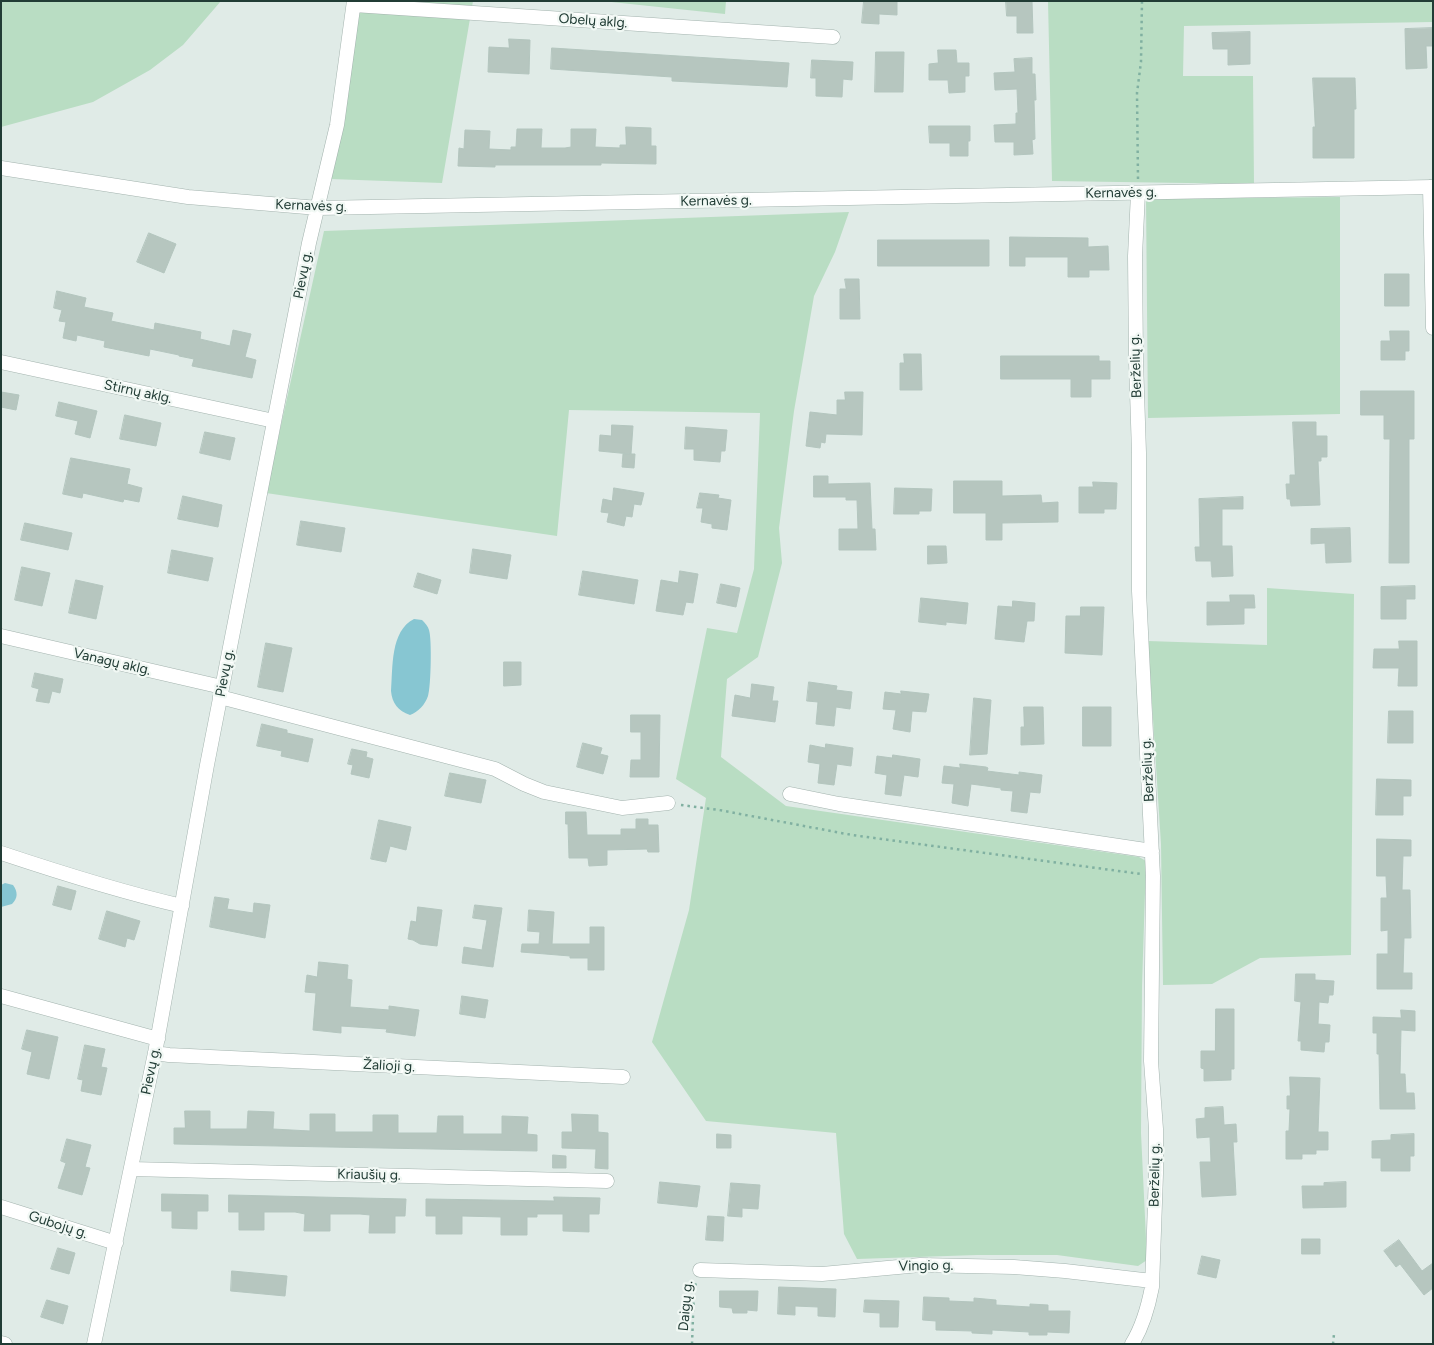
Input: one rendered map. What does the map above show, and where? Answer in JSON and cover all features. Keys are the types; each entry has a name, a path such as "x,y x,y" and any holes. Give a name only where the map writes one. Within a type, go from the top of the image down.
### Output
{"street":[{"name":"Obelų aklg.","path":"354,3 833,37"},
{"name":"Pievų g.","path":"94,1344 157,1046 221,692 309,243 337,125 354,3"},
{"name":"Kernavės g.","path":"1,168 188,198 318,208 1431,187"},
{"path":"1431,187 1433,328"},
{"name":"Berželių g.","path":"1132,1344 1146,1314 1152,1281 1156,1174 1156,1129 1151,1061 1153,876 1140,591 1134,256 1138,193"},
{"name":"Stirnų aklg.","path":"1,362 274,421"},
{"name":"Vanagų aklg.","path":"1,636 221,692 495,769 544,792 622,808 668,804"},
{"path":"790,794 839,804 1152,851"},
{"path":"1,853 83,880 182,906"},
{"name":"Žalioji g.","path":"1,996 157,1046 179,1056 623,1077"},
{"name":"Kriaušių g.","path":"131,1169 607,1181"},
{"name":"Gubojų g.","path":"1,1207 116,1243"},
{"name":"Vingio g.","path":"700,1270 822,1274 910,1266 948,1266 1065,1271 1152,1281"}],"path":[{"path":"1138,193 1137,93 1141,62 1142,1"},
{"path":"668,804 719,810 852,834 1153,876"},
{"name":"Daigų g.","path":"692,1344 694,1289 700,1270"},
{"path":"1333,1344 1334,1334"}],"green space":[{"path":"1,1 221,1 183,45 150,70 93,102 1,127"},
{"path":"360,1 473,1 442,183 330,179"},
{"path":"602,1 726,1 725,14"},
{"path":"1048,1 1433,1 1433,22 1184,26 1183,76 1253,76 1254,184 1052,181"},
{"path":"1340,197 1340,414 1148,418 1146,199"},
{"path":"849,212 835,252 814,296 794,411 779,528 782,563 758,657 727,679 721,757 786,806 1139,857 1146,861 1142,986 1141,1133 1147,1260 1138,1266 1057,1255 977,1255 857,1259 844,1234 836,1133 706,1121 652,1042 689,910 706,798 676,779 707,628 737,633 754,569 760,413 569,410 557,536 266,493 324,231"},
{"path":"1267,588 1354,594 1351,955 1260,958 1212,984 1163,985 1161,844 1148,641 1267,645"}],"water":[{"path":"414,619 422,620 429,630 431,643 430,674 427,699 421,708 410,715 396,706 391,691 394,651 397,641 406,625"},
{"path":"5,883 13,885 16,890 16,897 12,904 1,907 1,885"}],"building":[{"path":"864,1 897,1 897,15 879,14 879,24 862,23"},
{"path":"1006,1 1032,1 1033,33 1017,33 1017,16 1007,16"},
{"path":"1433,28 1433,46 1426,46 1427,68 1406,69 1405,29"},
{"path":"1250,32 1250,64 1228,65 1228,49 1213,49 1212,33"},
{"path":"509,39 530,40 529,74 488,72 489,47 509,48"},
{"path":"552,48 789,63 787,87 672,81 672,77 551,69"},
{"path":"938,50 956,50 957,63 969,63 969,76 965,76 965,92 949,93 948,80 929,80 929,64 938,63"},
{"path":"876,52 904,52 903,92 875,92"},
{"path":"1032,58 1032,74 1035,74 1036,100 1034,100 1035,139 1032,140 1033,154 1014,155 1014,142 995,142 994,125 1016,124 1016,113 1018,113 1017,89 995,90 994,73 1015,72 1014,59"},
{"path":"812,60 853,62 852,80 843,79 842,97 816,96 816,78 811,78"},
{"path":"1313,78 1355,78 1354,158 1313,158 1313,127 1315,127"},
{"path":"929,126 970,126 968,156 950,156 950,143 930,143"},
{"path":"626,127 651,128 651,146 656,146 656,164 601,163 601,165 458,166 459,148 464,149 465,130 490,131 489,149 511,150 511,147 516,147 517,129 542,129 541,148 565,148 571,147 571,129 596,129 595,147 620,148 620,145 626,145"},
{"path":"149,233 176,244 164,273 137,262"},
{"path":"1010,237 1088,238 1088,247 1108,246 1109,270 1089,270 1089,277 1068,277 1068,257 1025,257 1025,266 1010,266"},
{"path":"878,240 989,240 989,266 878,266"},
{"path":"1385,274 1409,274 1409,306 1385,306"},
{"path":"845,279 859,279 860,319 840,319 840,289 846,289"},
{"path":"57,291 86,298 84,307 113,313 111,321 154,330 155,323 201,332 200,339 230,346 233,330 251,334 245,357 256,360 252,378 192,366 194,359 179,355 150,349 149,356 104,347 105,341 77,335 76,341 63,338 66,322 59,321 62,310 54,308"},
{"path":"1390,331 1409,331 1409,351 1405,351 1405,360 1381,360 1381,341 1390,341"},
{"path":"904,354 921,354 922,390 900,390 900,363 904,363"},
{"path":"1001,356 1099,356 1099,361 1110,361 1110,379 1091,379 1091,397 1071,397 1071,379 1001,379"},
{"path":"1361,391 1414,391 1414,439 1409,439 1409,563 1389,563 1390,439 1384,439 1384,415 1361,415"},
{"path":"1,392 19,395 16,410 1,407"},
{"path":"845,392 863,392 862,435 826,434 825,443 821,442 820,448 806,446 810,412 837,415 837,400 845,400"},
{"path":"59,402 97,411 90,438 75,434 78,421 56,416"},
{"path":"125,415 161,423 156,446 120,439"},
{"path":"1293,422 1316,422 1316,436 1327,436 1327,457 1321,457 1321,461 1318,461 1320,505 1291,506 1290,499 1287,499 1286,484 1290,484 1290,475 1295,475"},
{"path":"612,425 633,426 631,454 635,454 634,468 622,467 623,454 630,454 599,451 600,435 611,436"},
{"path":"686,427 727,430 725,451 721,451 720,462 694,460 694,449 685,449"},
{"path":"205,432 235,438 230,460 200,453"},
{"path":"71,458 130,469 127,484 142,488 139,502 124,499 123,502 83,493 82,498 63,494"},
{"path":"814,476 828,476 828,484 870,483 872,529 875,529 876,550 839,550 839,529 858,529 857,500 846,500 846,497 814,497"},
{"path":"954,481 1002,481 1002,496 1041,495 1042,503 1058,502 1058,522 1002,523 1002,540 986,540 986,513 954,513"},
{"path":"1093,482 1117,483 1116,509 1104,509 1104,513 1079,513 1079,487 1093,487"},
{"path":"614,488 644,493 641,505 634,504 632,517 626,516 624,526 607,522 609,513 601,512 603,499 612,501"},
{"path":"895,488 932,489 931,511 919,511 919,514 894,514"},
{"path":"700,493 719,495 718,498 731,500 727,530 712,528 712,524 701,522 703,508 697,508"},
{"path":"183,496 222,505 218,527 178,519"},
{"path":"1243,497 1243,509 1222,509 1222,546 1232,546 1233,576 1212,577 1211,561 1196,561 1195,547 1200,547 1199,499"},
{"path":"301,521 345,528 341,552 297,545"},
{"path":"25,523 72,533 68,550 21,540"},
{"path":"1350,528 1351,562 1326,563 1325,543 1311,544 1311,529"},
{"path":"928,546 946,546 947,563 928,564"},
{"path":"473,549 511,555 507,579 470,573"},
{"path":"172,550 213,558 208,581 168,573"},
{"path":"22,567 50,573 42,606 15,600"},
{"path":"583,571 638,580 634,604 579,595"},
{"path":"680,571 698,574 693,603 686,602 683,615 656,611 661,580 678,583"},
{"path":"418,573 441,580 437,594 414,587"},
{"path":"76,580 103,586 96,619 69,613"},
{"path":"721,584 740,588 736,607 717,603"},
{"path":"1415,586 1415,599 1406,599 1406,619 1381,619 1381,587"},
{"path":"1230,595 1254,595 1255,608 1244,608 1244,624 1207,625 1207,602 1230,602"},
{"path":"921,598 968,603 966,624 946,622 946,625 919,622"},
{"path":"1013,601 1035,603 1034,621 1027,621 1024,642 995,639 998,606 1012,607"},
{"path":"1081,607 1104,607 1102,655 1065,653 1066,616 1080,616"},
{"path":"1399,641 1417,641 1417,686 1398,686 1399,668 1373,668 1374,649 1399,649"},
{"path":"266,643 292,648 283,692 258,687"},
{"path":"504,662 521,662 521,685 504,686"},
{"path":"35,673 63,679 60,693 52,691 49,703 36,701 39,689 32,687"},
{"path":"809,682 837,686 836,690 852,692 850,709 836,707 834,726 816,724 818,702 807,701"},
{"path":"752,684 774,687 772,701 778,701 775,722 732,716 735,695 750,698"},
{"path":"901,691 929,694 926,712 912,711 910,732 893,729 896,710 883,709 885,692 901,694"},
{"path":"974,698 991,700 987,754 970,755"},
{"path":"1024,707 1043,707 1044,744 1021,745 1021,727 1024,727"},
{"path":"1083,707 1111,707 1111,746 1083,746"},
{"path":"1389,711 1413,711 1413,743 1388,743"},
{"path":"631,715 660,715 659,777 630,777 631,760 641,760 641,732 631,732"},
{"path":"262,724 287,730 287,733 313,739 308,762 281,756 282,751 257,746"},
{"path":"583,743 602,748 600,754 608,756 603,774 577,767"},
{"path":"826,744 853,748 851,766 837,764 834,785 818,783 820,764 808,762 810,745 825,748"},
{"path":"352,749 367,752 366,757 373,759 369,778 351,774 353,765 348,764"},
{"path":"893,755 920,759 918,777 904,775 901,796 885,794 887,775 875,773 877,756 892,758"},
{"path":"960,764 986,767 988,768 987,771 1019,775 1019,772 1042,775 1040,793 1030,792 1027,813 1011,811 1013,791 971,784 968,806 952,803 954,784 942,783 944,766 960,768"},
{"path":"450,773 486,780 481,803 445,796"},
{"path":"1377,779 1411,780 1411,796 1403,796 1403,815 1376,815"},
{"path":"566,812 586,812 587,835 621,835 621,829 636,829 636,819 648,819 648,825 658,825 659,852 648,852 647,849 607,850 607,865 589,866 588,858 569,858"},
{"path":"379,820 411,827 406,850 390,846 386,862 371,859"},
{"path":"1377,839 1411,840 1411,856 1403,856 1402,890 1410,890 1411,938 1404,938 1403,973 1412,973 1412,989 1377,989 1377,954 1388,954 1388,930 1381,931 1381,898 1387,898 1386,876 1377,876"},
{"path":"58,886 76,891 71,910 53,905"},
{"path":"215,897 229,899 227,909 253,913 254,903 270,905 265,938 210,927"},
{"path":"475,905 502,908 493,967 462,963 464,947 482,950 487,920 473,918"},
{"path":"418,907 442,910 437,946 420,944 408,939 411,921 416,922"},
{"path":"529,910 554,912 552,944 590,944 590,927 604,927 604,970 588,970 588,958 570,958 570,956 521,952 522,944 539,944 540,932 528,931"},
{"path":"107,911 140,921 134,940 127,938 125,947 99,939"},
{"path":"319,962 348,965 347,979 352,980 350,1007 389,1010 389,1006 419,1010 415,1036 386,1032 387,1029 341,1026 341,1033 313,1030 316,993 305,992 307,975 317,977"},
{"path":"1296,974 1315,974 1315,980 1334,981 1333,995 1329,995 1328,1003 1319,1002 1318,1024 1330,1025 1329,1042 1325,1042 1324,1052 1301,1050 1301,1041 1298,1041 1301,1002 1295,1001"},
{"path":"462,996 488,1000 485,1018 460,1014"},
{"path":"1216,1009 1234,1009 1234,1069 1231,1069 1231,1080 1204,1081 1204,1069 1201,1068 1201,1051 1215,1051"},
{"path":"1401,1010 1415,1011 1415,1031 1401,1030 1400,1074 1405,1074 1406,1093 1414,1093 1415,1109 1380,1109 1379,1054 1377,1054 1377,1033 1373,1033 1373,1017 1401,1018"},
{"path":"27,1030 58,1037 49,1079 27,1074 32,1052 22,1049"},
{"path":"85,1045 105,1049 101,1067 107,1068 101,1095 81,1091 83,1080 78,1079"},
{"path":"1290,1077 1320,1078 1318,1132 1328,1132 1328,1150 1316,1150 1316,1154 1302,1154 1302,1159 1286,1159 1286,1131 1289,1131 1290,1109 1287,1109 1287,1096 1290,1096"},
{"path":"1223,1107 1224,1125 1236,1124 1237,1142 1233,1142 1236,1195 1202,1197 1200,1162 1211,1162 1210,1137 1197,1138 1196,1119 1205,1118 1205,1108"},
{"path":"185,1111 210,1111 210,1129 247,1129 248,1111 274,1112 273,1129 310,1131 310,1114 335,1114 335,1132 373,1132 373,1115 398,1115 398,1133 437,1133 438,1116 463,1116 463,1134 502,1134 502,1116 528,1117 527,1134 537,1135 537,1151 174,1144 174,1128 185,1128"},
{"path":"572,1114 598,1115 598,1132 608,1133 608,1169 595,1168 596,1149 562,1148 562,1132 572,1132"},
{"path":"717,1134 731,1135 731,1148 717,1148"},
{"path":"1414,1134 1414,1156 1410,1156 1410,1171 1381,1171 1381,1158 1372,1158 1372,1141 1391,1140 1391,1135"},
{"path":"67,1139 91,1145 85,1167 90,1168 82,1195 58,1188 66,1163 61,1161"},
{"path":"553,1155 566,1156 566,1168 553,1168"},
{"path":"660,1182 700,1186 697,1207 658,1203"},
{"path":"1346,1182 1346,1207 1303,1208 1302,1186 1324,1186 1324,1183"},
{"path":"731,1183 760,1185 758,1209 742,1208 742,1217 728,1216"},
{"path":"162,1194 208,1195 208,1211 197,1211 197,1229 172,1228 172,1211 162,1211"},
{"path":"229,1195 406,1199 405,1216 395,1216 395,1233 369,1233 370,1215 360,1214 330,1214 330,1231 304,1231 305,1214 295,1212 264,1212 264,1230 239,1230 239,1212 229,1212"},
{"path":"554,1197 600,1198 599,1214 589,1214 589,1232 563,1231 563,1214 537,1214 537,1217 527,1217 527,1235 501,1235 501,1217 462,1216 462,1234 436,1234 436,1216 426,1216 426,1199 554,1201"},
{"path":"708,1216 724,1217 723,1241 706,1240"},
{"path":"1302,1239 1320,1239 1320,1254 1302,1254"},
{"path":"1399,1240 1422,1271 1433,1263 1433,1288 1424,1295 1400,1264 1396,1267 1384,1251"},
{"path":"58,1248 75,1253 69,1274 51,1269"},
{"path":"1202,1256 1220,1260 1216,1278 1198,1274"},
{"path":"232,1271 287,1276 285,1296 231,1291"},
{"path":"779,1287 836,1289 835,1317 818,1316 818,1307 795,1306 795,1315 778,1314"},
{"path":"720,1291 758,1291 757,1311 747,1310 747,1313 733,1313 732,1308 720,1307"},
{"path":"924,1297 949,1298 949,1301 974,1302 974,1298 996,1300 996,1305 1030,1307 1030,1304 1048,1305 1048,1311 1070,1311 1069,1333 1047,1332 1047,1335 1029,1335 1029,1332 992,1330 992,1334 972,1333 972,1331 936,1330 936,1321 923,1320"},
{"path":"47,1300 68,1306 63,1324 41,1317"},
{"path":"865,1300 899,1301 898,1327 880,1327 880,1313 864,1312"}]}
